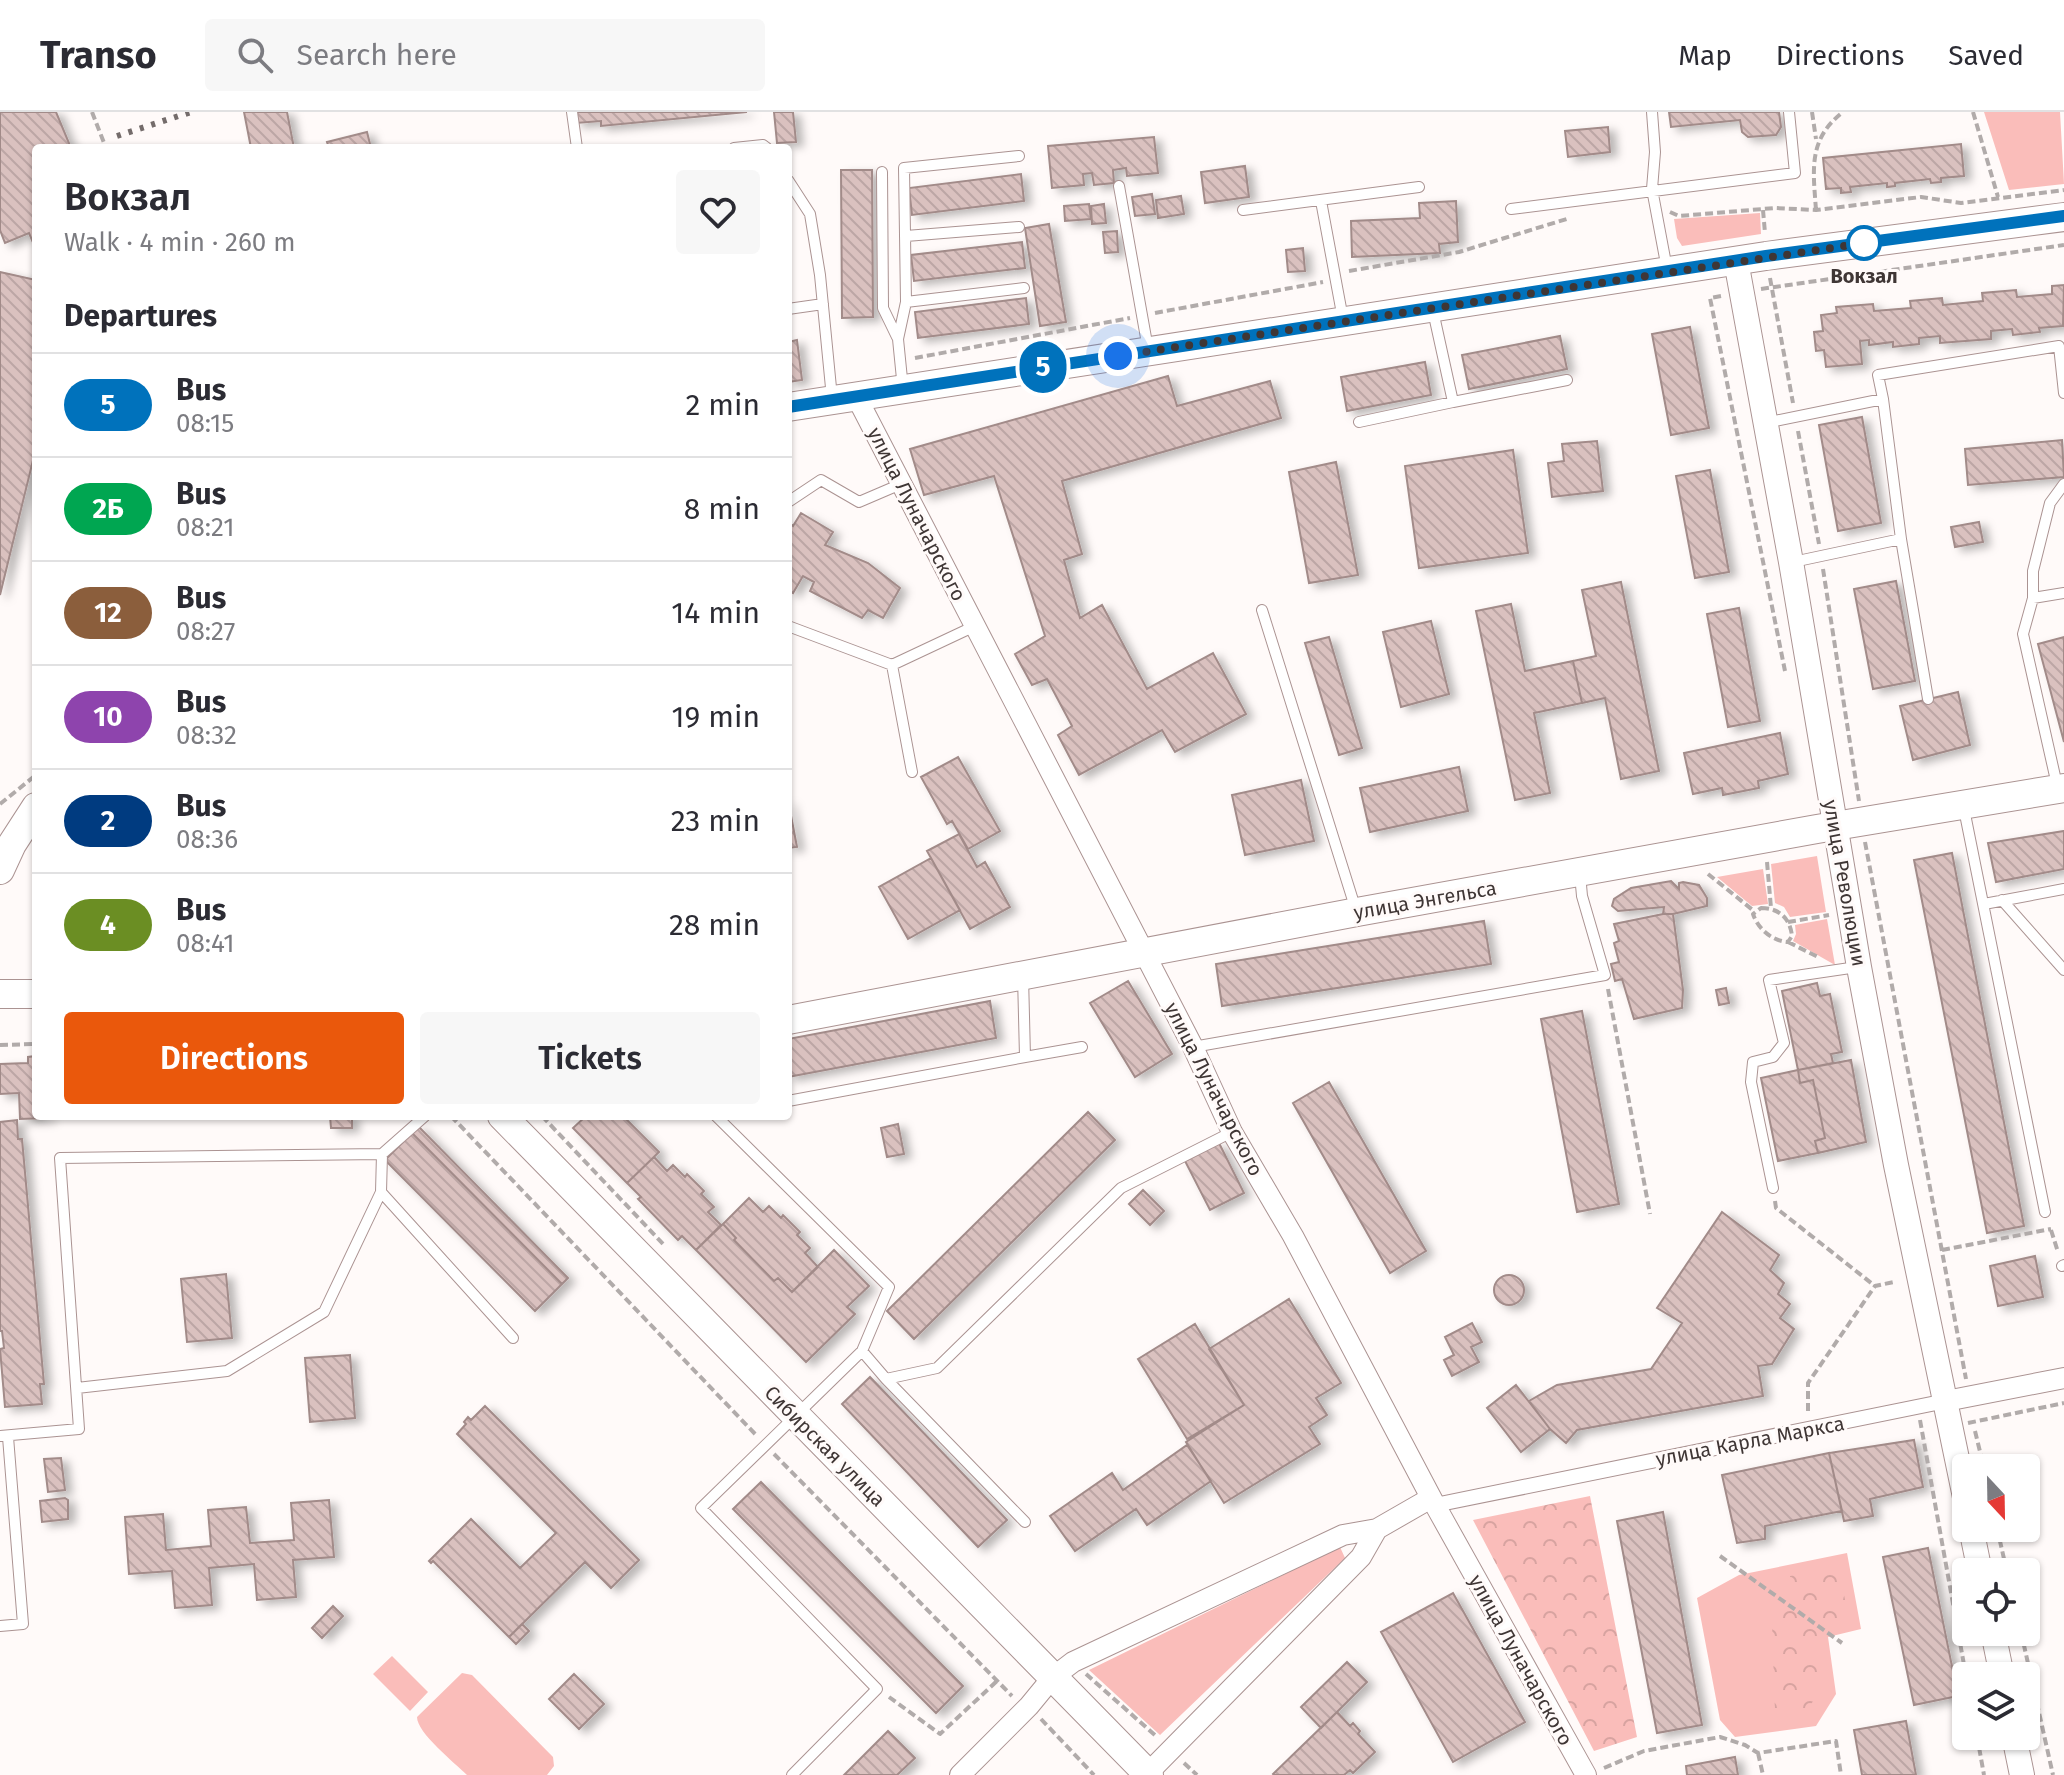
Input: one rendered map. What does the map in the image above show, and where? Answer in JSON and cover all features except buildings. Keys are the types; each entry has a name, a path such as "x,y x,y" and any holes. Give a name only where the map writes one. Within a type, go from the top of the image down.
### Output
{"main road":[{"path":"792,406 844,398 902,375 1148,351 1766,256 2064,217"},
{"name":"улица Энгельса","path":"792,1019 1357,912 2061,789"},
{"path":"0,870 32,813"},
{"path":"0,994 32,994"},
{"name":"Сибирская улица","path":"506,1120 1147,1774"}],"street":[{"name":"улица Революции","path":"1736,261 1791,562 1848,825 1850,968 1896,1165 1958,1399 1964,1454"},
{"name":"улица Луначарского","path":"844,398 901,484 1193,1047 1232,1132 1293,1236 1433,1502 1593,1772"},
{"name":"улица Карла Маркса","path":"960,1775 1029,1706 1052,1678 1073,1662 1343,1535 1377,1529 1433,1502 2064,1378"},
{"name":"улица Карла Маркса","path":"1147,1774 1361,1557 1377,1529"},
{"path":"2017,1750 2022,1775"}],"lane":[{"path":"572,112 576,144"},
{"path":"1652,112 1655,152 1652,189 1668,271"},
{"path":"1511,209 1795,173 1789,112"},
{"path":"902,375 898,339 906,302 904,168 1019,156"},
{"path":"882,172 883,308 898,339"},
{"path":"792,186 810,214 823,304 844,398"},
{"path":"1119,186 1148,351"},
{"path":"1243,210 1419,187"},
{"path":"1321,201 1343,321"},
{"path":"906,236 1019,227"},
{"path":"906,302 1024,288"},
{"path":"792,308 823,304"},
{"path":"1432,308 1453,402"},
{"path":"1928,699 1878,375 2059,346 2064,393"},
{"path":"1359,422 1567,380"},
{"path":"1764,423 1883,399"},
{"path":"792,499 821,480 859,502 901,484"},
{"path":"2061,789 2023,634 2033,598 2033,571 2050,503 2064,484"},
{"path":"1791,562 1901,539"},
{"path":"2033,598 2064,593"},
{"path":"1262,610 1357,912"},
{"path":"792,628 892,665 975,626"},
{"path":"892,665 912,772"},
{"path":"1963,807 2045,1212"},
{"path":"1193,1047 1605,975 1582,896 1580,872"},
{"path":"1984,904 2064,889"},
{"path":"2002,900 2064,970"},
{"path":"1773,1188 1751,1082 1753,1062 1773,1057 1784,1043 1769,980 1850,968"},
{"path":"1023,975 1025,1057"},
{"path":"792,1100 1082,1047"},
{"path":"0,1626 23,1624 4,1437 79,1429 60,1158 382,1154 420,1120"},
{"path":"720,1120 889,1287 862,1351 701,1508 877,1689 792,1775"},
{"path":"886,1379 937,1368 1121,1188 1232,1132"},
{"path":"77,1388 227,1371 324,1312 381,1192 382,1154"},
{"path":"381,1192 513,1338"},
{"path":"862,1351 1025,1522"}],"path":[{"path":"92,112 104,144"},
{"path":"1812,112 1817,142 1816,210"},
{"path":"1817,142 1829,123 1843,112"},
{"path":"1973,112 1998,197"},
{"path":"1655,205 1679,216 1816,210 1921,197 1961,203 2064,190"},
{"path":"1763,210 1766,256 1821,556 1848,825 1942,1250 1962,1424 1977,1454"},
{"path":"902,375 1142,315 1322,282 1342,272 1459,252 1572,218"},
{"path":"1786,673 1710,298 2064,245"},
{"path":"1767,862 1772,909"},
{"path":"1708,874 1754,911 1772,909 1782,914 1792,936 1788,942"},
{"path":"1754,911 1753,917 1765,932 1779,941 1850,968"},
{"path":"1788,922 1832,915"},
{"path":"1605,975 1650,1214"},
{"path":"0,1045 32,1044"},
{"path":"1773,1188 1776,1208 1875,1286"},
{"path":"2045,1212 2063,1266"},
{"path":"1942,1250 2051,1229"},
{"path":"1808,1411 1808,1383 1875,1286 1894,1282"},
{"path":"1962,1424 2064,1403"},
{"path":"1918,1407 1964,1662"},
{"path":"1720,1556 1842,1643"},
{"path":"2024,1646 2053,1775"},
{"path":"877,1689 940,1734 997,1681"},
{"path":"1593,1772 1644,1751 1720,1737 1758,1753 1836,1741 1841,1775"},
{"path":"1980,1750 1984,1775"},
{"path":"1758,1753 1763,1775"}],"green space":[{"path":"1984,112 2060,112 2064,184 2009,190"},
{"path":"1760,213 1761,234 1682,246 1677,238 1674,219"},
{"path":"1817,856 1826,912 1790,917 1784,907 1775,903 1771,864"},
{"path":"1763,869 1768,904 1752,906 1717,877"},
{"path":"1827,919 1835,965 1793,941 1795,925"},
{"path":"1590,1496 1637,1737 1594,1751 1473,1520"},
{"path":"1340,1547 1345,1558 1160,1735 1089,1670"},
{"path":"1847,1553 1861,1629 1828,1637 1836,1694 1816,1726 1735,1737 1720,1720 1697,1598 1739,1575"},
{"path":"1838,1567 1849,1618 1818,1624 1821,1688 1807,1711 1775,1713 1772,1623 1794,1600 1790,1576"},
{"path":"392,1656 428,1692 410,1711 373,1674"},
{"path":"462,1673 472,1675 553,1757 554,1766 547,1775 467,1775 423,1731 417,1717"}],"railway":[{"path":"117,136 191,112"}],"bus line":[{"name":"5","path":"792,406 1766,256 2064,216"}],"place":[{"name":"Вокзал","path":"1864,243"}],"route":[{"path":"1118,356 1864,243"}]}
